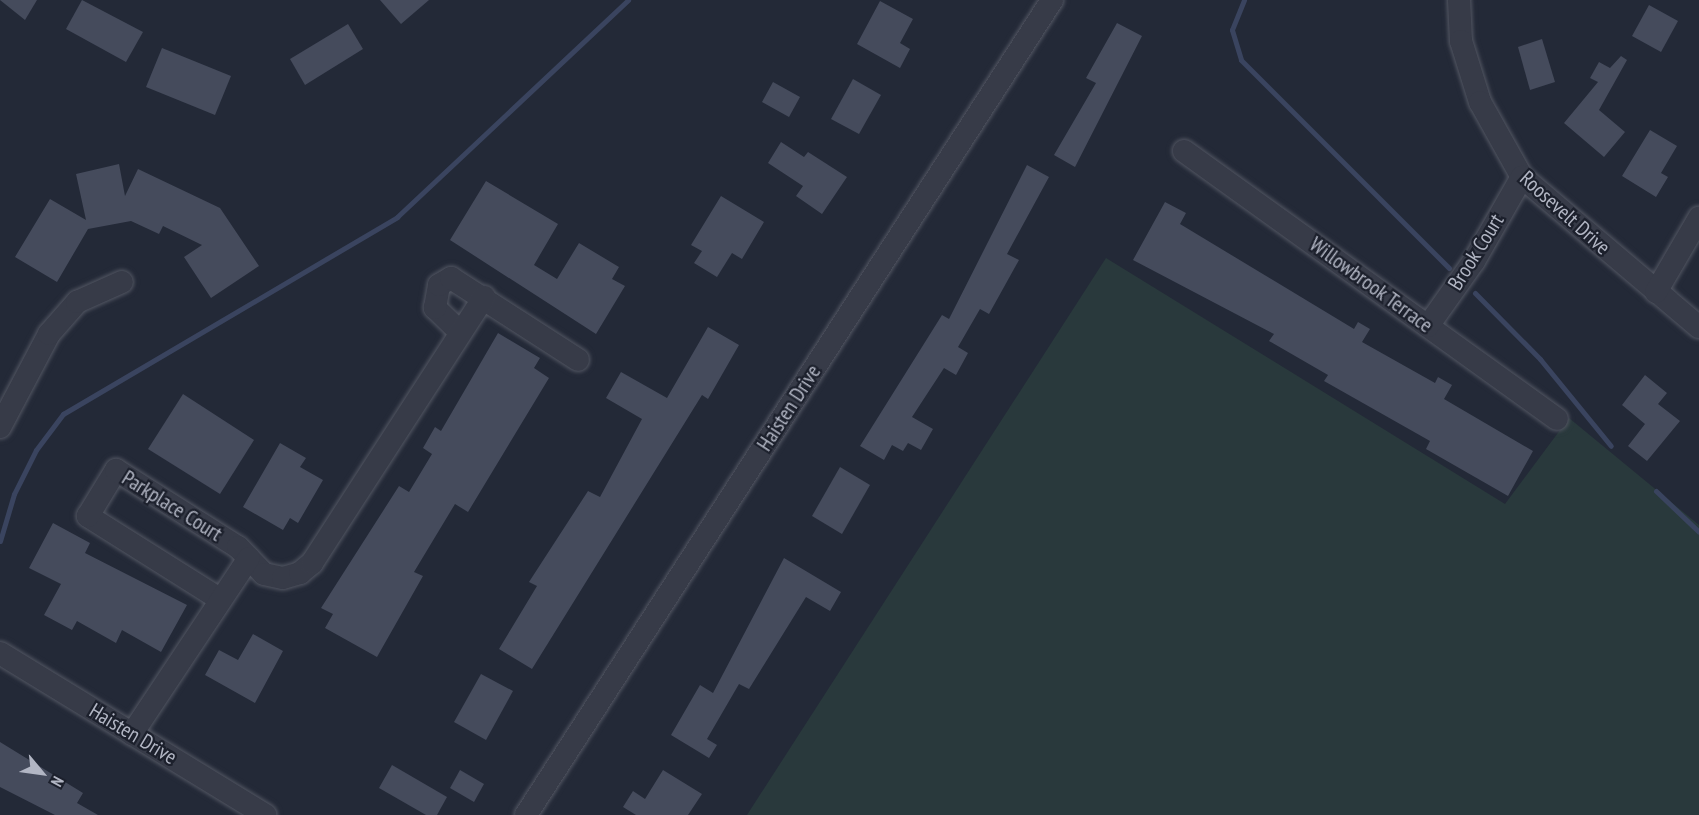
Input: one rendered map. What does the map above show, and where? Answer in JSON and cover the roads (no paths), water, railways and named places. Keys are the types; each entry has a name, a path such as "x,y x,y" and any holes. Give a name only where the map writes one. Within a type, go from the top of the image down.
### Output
{"street":[{"name":"Haisten Drive","path":"526,815 1052,0"},
{"name":"Roosevelt Drive","path":"1459,0 1461,41 1479,102 1522,177 1699,327"},
{"name":"Willowbrook Terrace","path":"1184,151 1557,419"},
{"name":"Brook Court","path":"1428,326 1474,261 1522,177"},
{"path":"1656,292 1699,218"},
{"path":"460,332 435,308 439,285 457,279 578,360"},
{"path":"0,427 49,334 78,302 122,282"},
{"name":"Parkplace Court","path":"218,598 88,516 116,470 249,558 264,574 283,578 312,563 484,297"},
{"path":"132,734 218,598 249,558"},
{"name":"Haisten Drive","path":"0,653 265,815"}],"waterway":[{"path":"0,541 14,494 36,450 63,414 397,217 628,0"},
{"path":"1244,0 1232,30 1241,60 1449,268"},
{"path":"1475,293 1540,359 1611,446"},
{"path":"1656,491 1699,532"}]}
